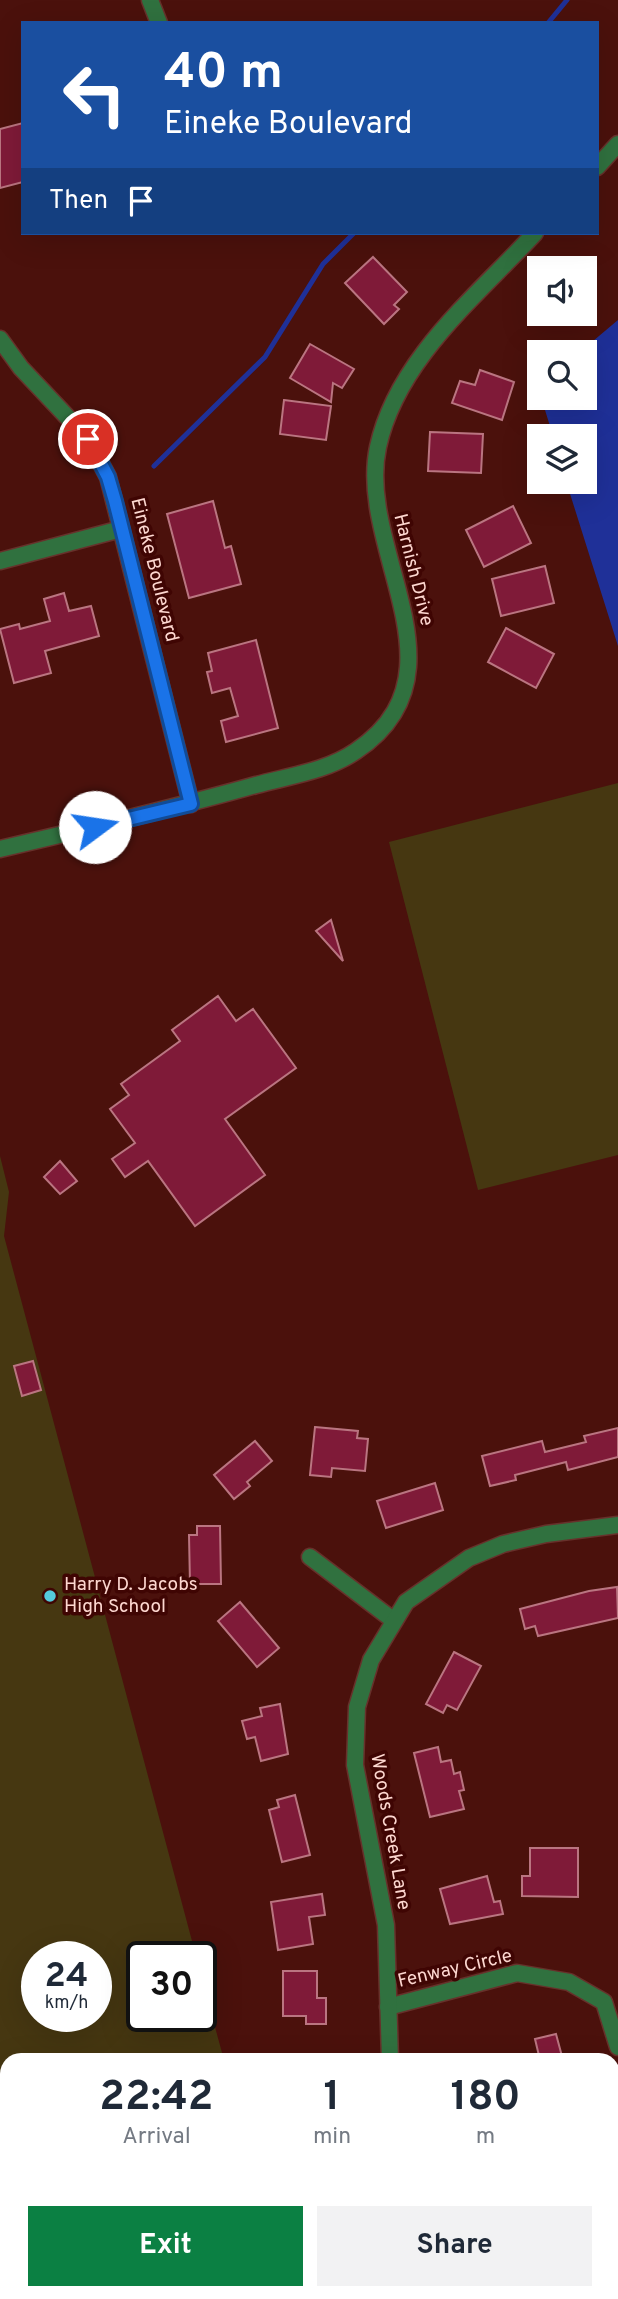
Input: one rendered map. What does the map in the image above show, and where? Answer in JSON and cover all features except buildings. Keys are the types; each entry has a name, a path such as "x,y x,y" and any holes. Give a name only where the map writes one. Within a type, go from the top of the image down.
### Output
{"street":[{"path":"150,0 158,21"},
{"path":"599,165 618,144"},
{"name":"Harnish Drive","path":"0,849 191,804 337,762 374,737 388,720 406,682 410,655 406,612 383,536 377,504 378,448 390,410 422,355 533,235"},
{"name":"Eineke Boulevard","path":"0,339 21,368 88,439 108,477 191,804"},
{"path":"0,561 121,529"},
{"name":"Woods Creek Lane","path":"390,2053 386,1926 359,1793 354,1735 361,1686 371,1660 406,1602 469,1558 503,1544 546,1534 618,1525"},
{"path":"310,1557 393,1620"},
{"name":"Fenway Circle","path":"388,2007 517,1973 556,1979 569,1982 604,2002 618,2047"}],"shaded area":[{"path":"618,320 618,646 570,494 597,494 597,424 549,424 545,410 597,410 597,340 594,340"},
{"path":"618,783 618,1155 478,1190 389,842"},
{"name":"Harry D. Jacobs High School","path":"0,1156 9,1192 4,1236 192,1941 126,1941 126,2032 216,2032 222,2053 0,2053"}],"waterway":[{"path":"550,21 567,0"},
{"path":"154,466 265,357 323,264 352,235"}],"place":[{"name":"Harry D. Jacobs High School","path":"50,1596"}],"route":[{"path":"88,439 108,477 115,501 191,804 95,827"}]}
